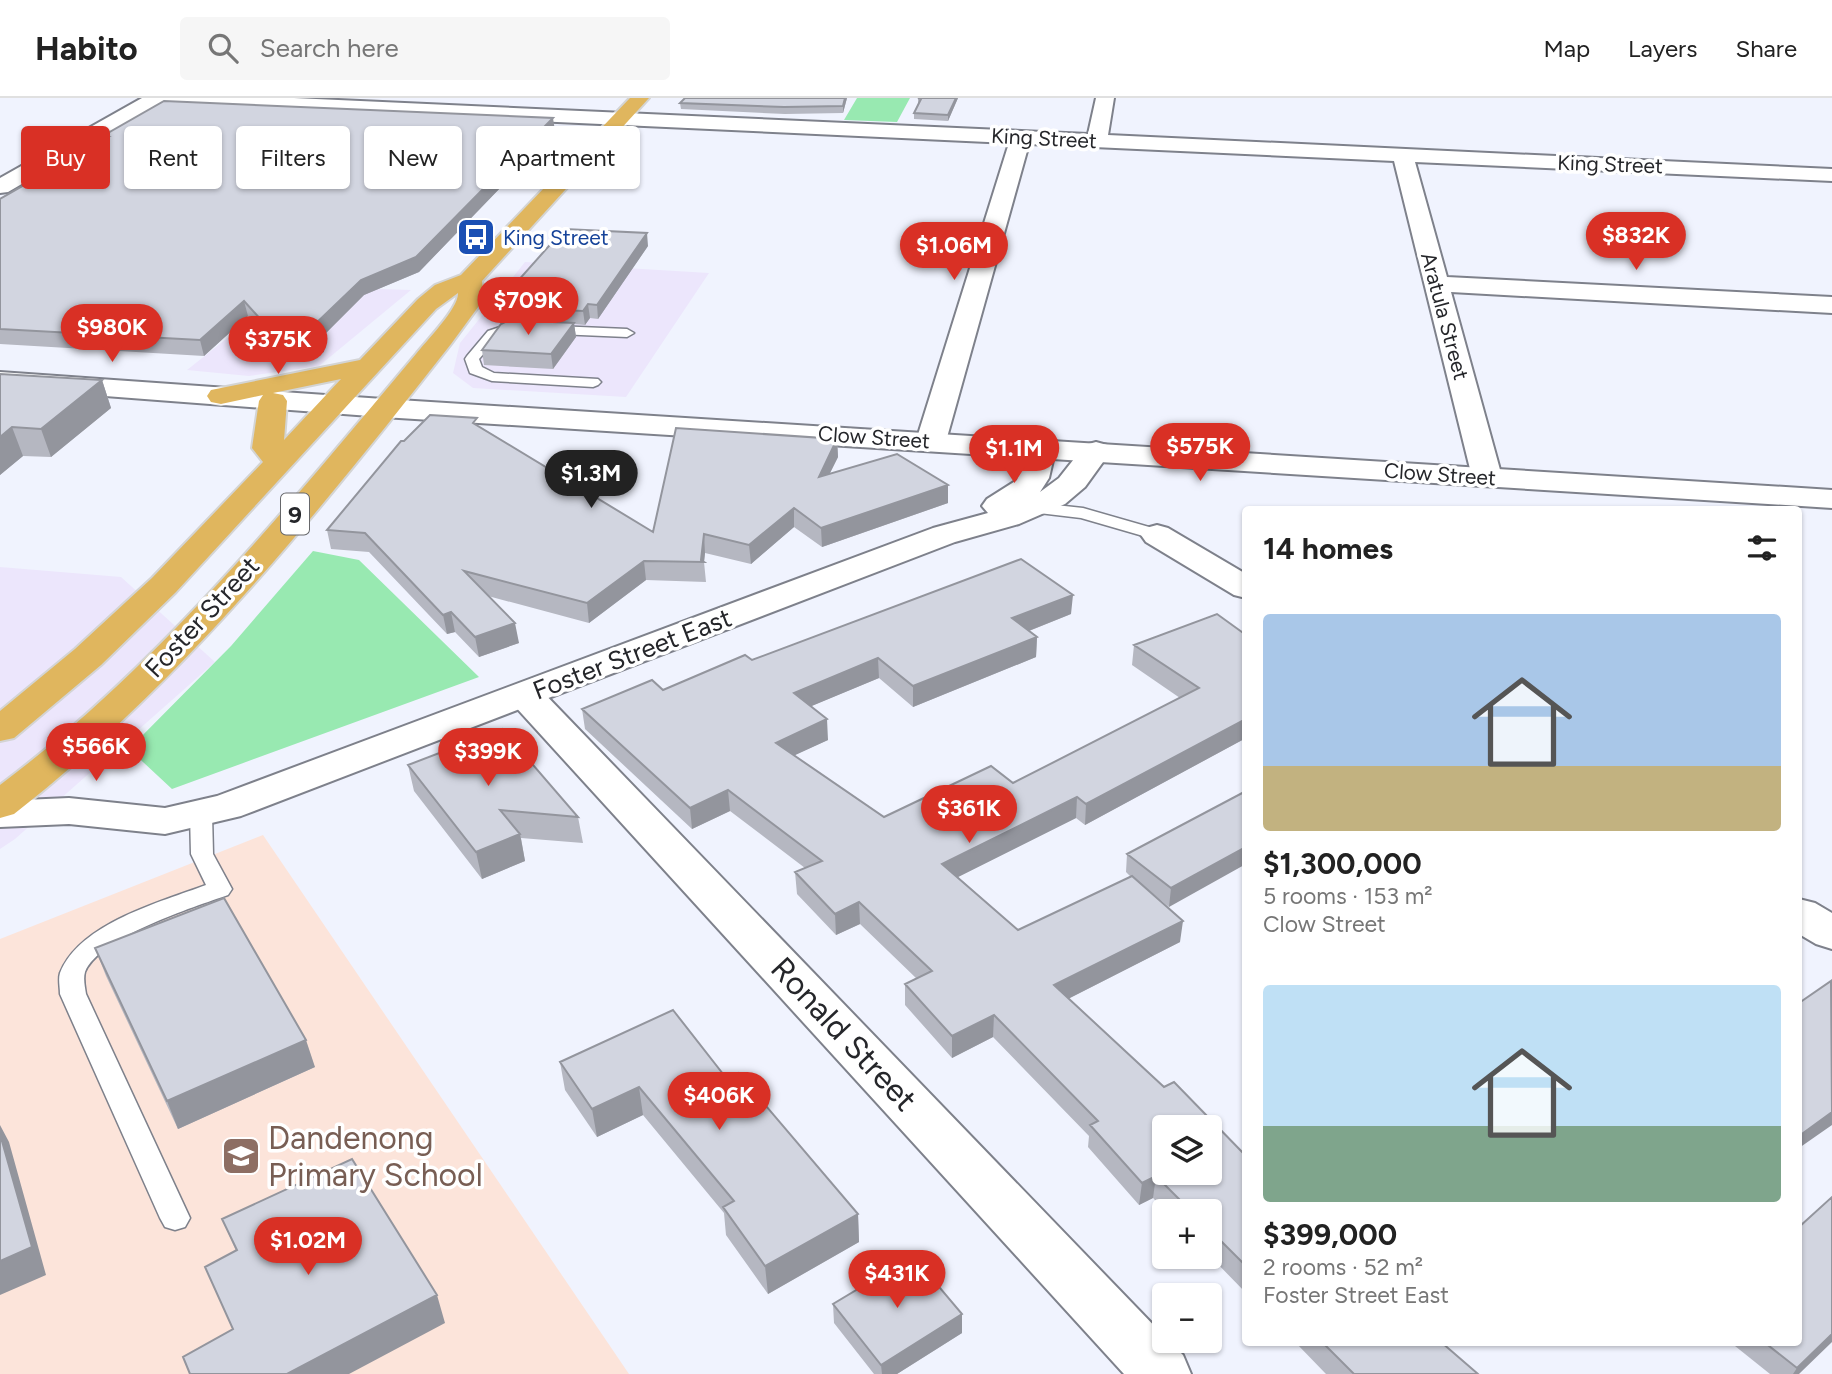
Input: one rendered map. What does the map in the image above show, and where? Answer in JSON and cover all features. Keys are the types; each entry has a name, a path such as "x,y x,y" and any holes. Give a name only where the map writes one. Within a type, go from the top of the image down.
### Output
{"highway":[{"name":"9","path":"331,405 427,304 444,290 470,280 640,98"},
{"name":"9","path":"383,408 427,358 471,299 470,280"},
{"path":"221,396 370,366"},
{"path":"273,401 267,448 280,463"},
{"name":"Foster Street","path":"0,730 88,657 154,594 280,463 331,405"},
{"name":"Foster Street","path":"0,805 81,741 238,584 383,408"}],"street":[{"path":"0,187 156,98"},
{"name":"King Street","path":"171,98 330,101 622,118 1832,175"},
{"path":"1097,141 1105,98"},
{"path":"931,441 1021,137"},
{"name":"Aratula Street","path":"1403,156 1488,477"},
{"path":"1437,284 1832,305"},
{"name":"Clow Street","path":"0,380 331,405 1041,447 1832,499"},
{"name":"Foster Street East","path":"0,814 69,811 148,821 172,821 201,814 526,695 944,535 1023,493 1036,476 1041,447"},
{"name":"Foster Street East","path":"944,535 977,527 1067,488 1096,451"},
{"path":"1157,535 1242,586"},
{"name":"Ronald Street","path":"526,695 1162,1374"},
{"path":"1802,916 1832,933"}],"lane":[{"path":"593,382 492,377 474,370 472,359 493,334 509,328 627,332"},
{"path":"1028,507 1088,514 1157,535"},
{"path":"175,1218 69,980 77,962 101,939 220,889 202,854 201,814"}],"shaded area":[{"path":"525,262 709,273 626,397 473,388 453,373 460,343"},
{"path":"293,286 411,290 319,366 249,376 187,370"},
{"path":"0,567 121,577 215,662 15,839 0,849"},
{"name":"Dandenong Primary School","path":"263,835 629,1374 0,1374 0,939"}],"green space":[{"path":"857,98 910,98 897,122 844,120"},
{"path":"313,551 359,560 479,677 172,789 129,749 231,646"}],"building":[{"path":"685,98 845,98 843,106 784,107 680,103"},
{"path":"918,98 956,98 948,115 914,113 921,99"},
{"path":"164,101 553,118 545,126 476,126 476,189 483,189 416,257 361,280 312,327 320,336 283,344 244,301 200,340 0,329 0,199 21,187 110,189 110,132"},
{"path":"564,229 647,233 597,305 588,304 583,311 514,308 519,301 501,300"},
{"path":"509,320 574,323 551,354 482,350 501,324"},
{"path":"0,374 102,380 41,429 12,427 0,437"},
{"path":"430,415 477,418 473,423 653,532 676,428 837,439 819,477 897,454 948,485 821,528 794,508 749,545 704,534 701,560 704,562 644,561 587,603 464,571 515,623 475,637 451,612 443,615 365,533 327,530 401,441"},
{"path":"1021,559 1073,595 1012,618 1037,637 913,686 878,658 794,693 827,719 776,743 884,817 991,766 1013,783 1199,688 1134,645 1217,614 1242,632 1242,721 1086,804 1077,797 942,864 1018,930 1132,876 1183,921 1054,985 1164,1087 1174,1082 1206,1115 1152,1115 1152,1178 1142,1183 1090,1125 1098,1121 994,1015 952,1036 905,984 932,971 859,902 835,914 795,872 822,861 728,790 690,808 582,709 652,680 663,690 745,655 752,660"},
{"path":"502,729 578,817 500,810 520,834 476,852 408,765"},
{"path":"1242,793 1242,849 1171,888 1127,854"},
{"path":"224,898 306,1040 167,1101 95,948"},
{"path":"1831,981 1832,1112 1802,1134 1802,1001"},
{"path":"673,1010 727,1079 738,1073 858,1214 765,1266 723,1207 734,1201 639,1087 592,1109 560,1062"},
{"path":"1222,1131 1242,1152 1242,1262 1222,1242 1222,1199 1179,1199 1165,1185 1222,1185"},
{"path":"0,1134 32,1247 0,1261"},
{"path":"352,1159 437,1295 287,1374 190,1374 183,1357 233,1329 205,1267 237,1250 222,1219"},
{"path":"1832,1197 1832,1334 1797,1368 1769,1346 1802,1346 1802,1224"},
{"path":"913,1256 962,1314 881,1365 833,1304"},
{"path":"1326,1346 1446,1346 1478,1374 1354,1374"}],"place":[{"name":"King Street","path":"476,237"},
{"name":"Dandenong Primary School","path":"241,1156"}]}
